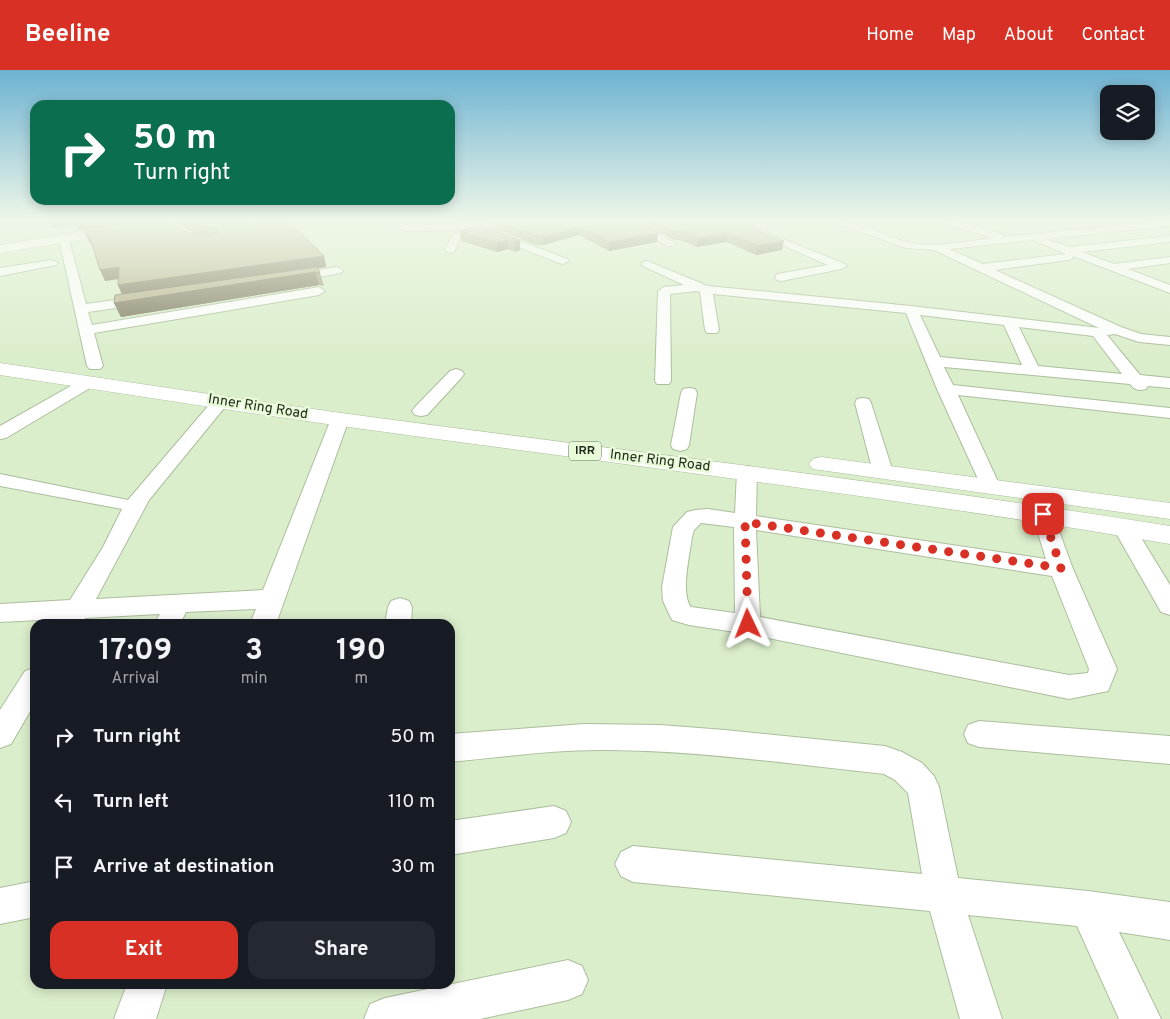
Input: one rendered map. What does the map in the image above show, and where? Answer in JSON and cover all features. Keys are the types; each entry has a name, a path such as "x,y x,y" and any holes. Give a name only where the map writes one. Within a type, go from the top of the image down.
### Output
{"main road":[{"name":"Inner Ring Road","path":"0,352 192,398 218,392 340,419 747,472 1043,514 1170,535"},
{"name":"Inner Ring Road","path":"0,369 92,374 218,392 420,412 1170,511"}],"street":[{"path":"0,272 33,266"},
{"path":"0,434 92,374 86,330 71,266"},
{"path":"652,266 701,288"},
{"path":"781,277 839,266"},
{"path":"978,266 1116,330 1139,338 1170,341"},
{"path":"982,268 992,266"},
{"path":"1111,267 1117,266"},
{"path":"1111,267 1170,289"},
{"path":"278,280 338,271"},
{"path":"663,381 664,292 701,288 1096,332 1116,330"},
{"path":"701,288 712,330"},
{"path":"86,330 319,291"},
{"path":"81,309 160,298"},
{"path":"911,310 990,486"},
{"path":"1009,321 1032,370"},
{"path":"1096,332 1164,412 1170,425"},
{"path":"933,360 1170,383"},
{"path":"420,412 456,374"},
{"path":"945,389 1164,412"},
{"path":"74,616 114,547 127,518 140,497 218,392"},
{"path":"680,445 689,393"},
{"path":"863,403 883,472"},
{"path":"264,619 270,599 340,419"},
{"path":"747,472 745,522 748,624"},
{"path":"0,480 120,503"},
{"path":"1043,514 1061,568 1103,668 1098,683 1068,687 1060,686 748,624 689,616 681,613 675,601 674,586 681,537 684,527 694,517 708,516 1061,568"},
{"path":"1124,528 1170,606"},
{"path":"0,613 74,616 173,613 270,599"},
{"path":"0,735 30,687"},
{"path":"979,734 1170,750"},
{"path":"455,748 547,740 626,737 665,738 885,760 902,766 915,776 922,787 943,894 981,1019"},
{"path":"455,837 554,822"},
{"path":"633,864 1088,909 1170,921"},
{"path":"1088,909 1140,1019"},
{"path":"385,1019 568,980"},
{"path":"135,1019 145,989"}],"building":[{"path":"99,266 251,266 118,285 119,267 100,270"},
{"path":"317,267 320,273 315,272 114,303 115,295"}],"route":[{"path":"748,624 745,522 1061,568 1043,514"}]}
